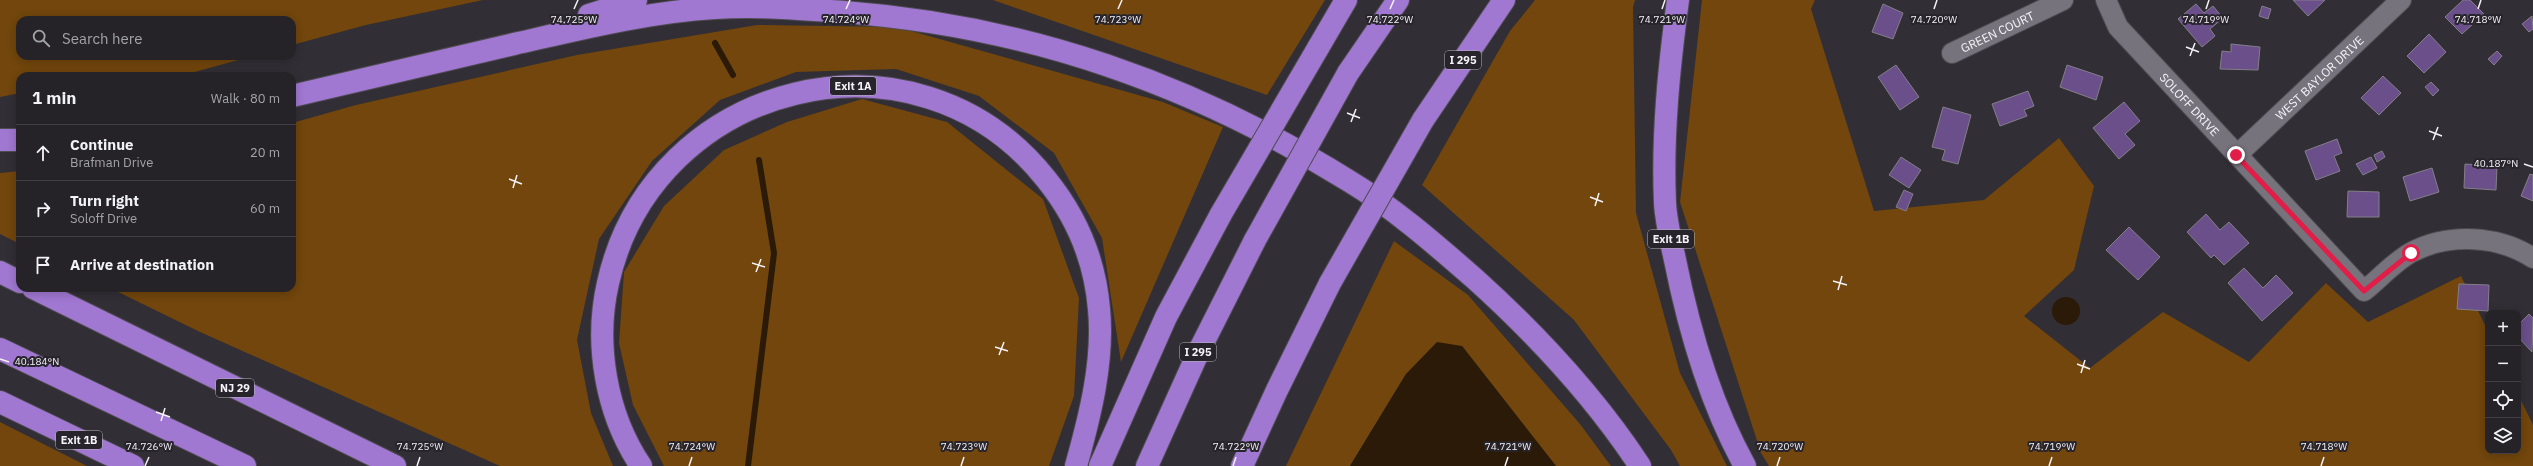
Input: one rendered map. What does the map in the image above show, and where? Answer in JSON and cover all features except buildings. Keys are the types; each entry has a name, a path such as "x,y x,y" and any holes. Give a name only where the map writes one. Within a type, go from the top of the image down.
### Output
{"highway":[{"path":"417,66 512,40 636,0"},
{"path":"1100,466 1166,317 1221,214 1346,0"},
{"name":"I 295","path":"1147,466 1198,353 1255,240 1348,73 1398,0"},
{"name":"I 295","path":"1242,466 1276,390 1330,283 1423,120 1504,0"},
{"name":"Exit 1B","path":"1678,0 1669,67 1665,135 1666,204 1669,233 1680,288 1695,341 1713,394 1745,466"},
{"path":"296,95 417,66 646,15 760,6 893,16 962,26 1031,41 1098,60 1147,78 1212,106 1275,138 1352,182 1438,247 1540,341 1593,400 1640,466"},
{"name":"Exit 1A","path":"639,463 612,405 605,372 602,336 604,300 611,268 624,235 644,197 665,169 692,144 722,122 791,93 811,89 874,86 943,101 979,118 1007,138 1032,162 1069,210 1084,242 1093,271 1100,310 1095,383 1076,466"},
{"path":"0,140 16,140"},
{"path":"0,272 16,280"},
{"name":"NJ 29","path":"41,292 395,466"},
{"path":"0,349 245,466"},
{"name":"Exit 1B","path":"0,402 133,466"}],"street":[{"name":"GREEN COURT","path":"1952,53 2063,0"},
{"name":"SOLOFF DRIVE","path":"2106,0 2118,27 2364,291 2411,253 2439,243 2457,239 2483,240 2504,244 2533,258"},
{"name":"WEST BAYLOR DRIVE","path":"2236,155 2401,0"}],"shaded area":[{"path":"0,0 483,0 366,25 296,44 296,16 16,16 16,60 238,60 195,72 16,72 16,94 0,97"},
{"path":"993,0 1325,0 1267,95"},
{"path":"1535,0 1635,0 1633,7 1636,213 1680,373 1727,466 1680,466 1671,450 1574,320 1422,185 1510,31"},
{"path":"1702,0 1815,0 1811,9 1874,211 1984,200 2059,138 2094,186 2074,270 2024,316 2090,368 2163,312 2249,362 2326,283 2368,322 2461,276 2485,325 2485,454 2521,454 2521,400 2533,425 2533,466 1769,466 1761,453 1680,202"},
{"path":"757,25 897,27 1163,102 1223,127 1121,362 1102,238 1054,153 979,96 896,69 796,72 720,100 652,161 599,239 577,340 591,413 613,466 500,466 200,332 118,292 296,292 296,122 356,105 577,55"},
{"path":"862,99 947,122 1043,199 1079,298 1074,396 1049,466 664,466 633,405 619,343 624,272 664,206 724,150 787,122"},
{"path":"16,171 16,242 0,234 0,173"},
{"path":"1394,241 1468,295 1580,424 1611,466 1556,466 1462,346 1406,374 1350,466 1286,466"},
{"path":"2066,297 2076,301 2080,311 2076,321 2066,325 2056,321 2052,311 2056,301"},
{"path":"1437,342 1462,346 1556,466 1350,466 1406,374"},
{"path":"0,422 87,466 0,466"}],"waterway":[{"path":"715,43 733,75"},
{"path":"748,466 774,253 759,160"}],"route":[{"path":"2236,155 2364,291 2411,253"}]}
